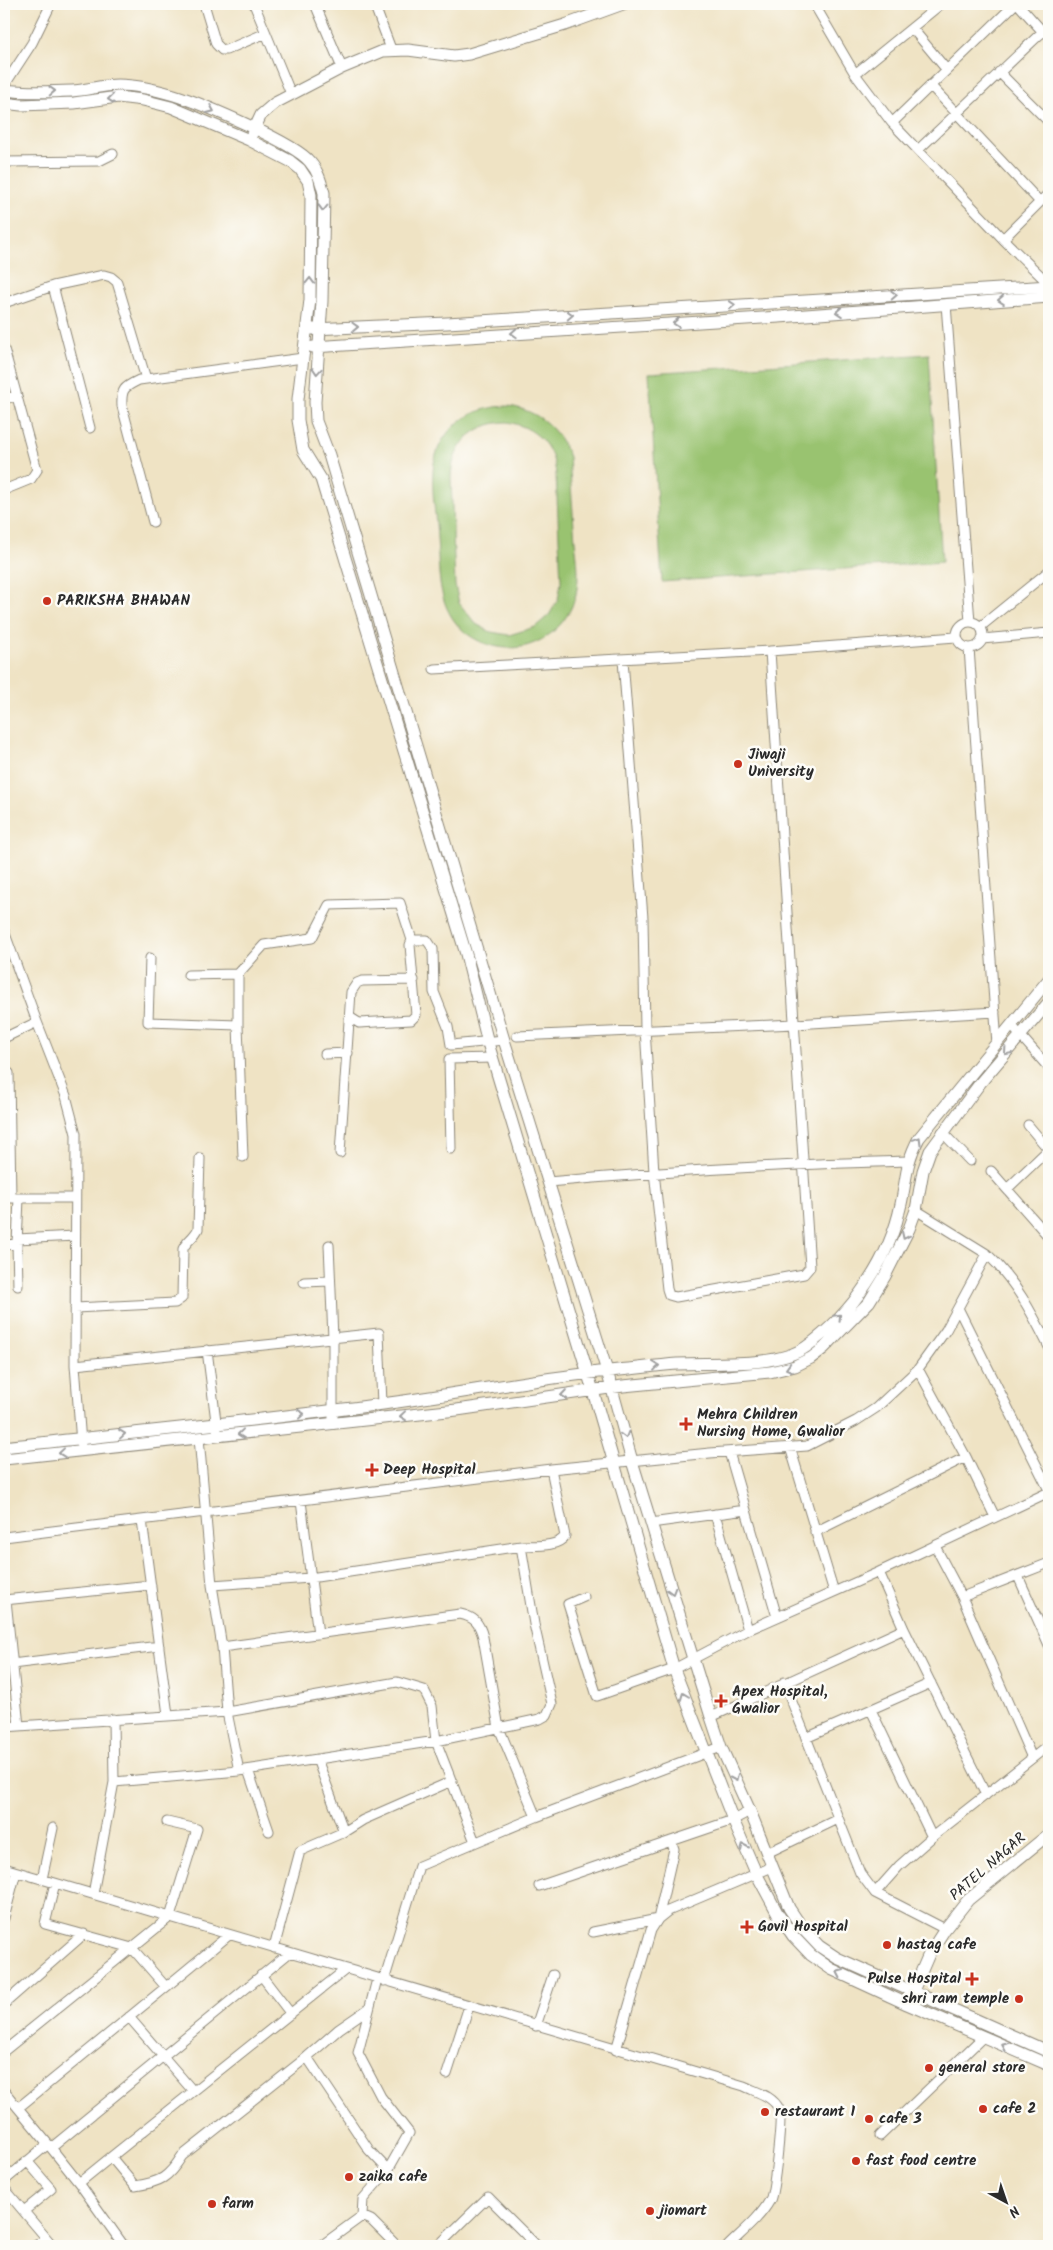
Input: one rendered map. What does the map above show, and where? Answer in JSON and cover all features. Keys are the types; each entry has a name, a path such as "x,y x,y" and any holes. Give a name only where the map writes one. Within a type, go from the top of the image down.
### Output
{"main road":[{"path":"249,140 266,110 291,94 342,68 391,49 445,56 469,54 565,25 623,4"},
{"path":"4,90 22,92 73,91 118,85 145,88 175,96 254,129 297,150 310,161 319,176 324,193 320,328 315,402 316,421 329,455 504,1040 721,1747 750,1811 789,1908 803,1929 819,1946 838,1958 913,1993 1049,2052"},
{"path":"142,100 145,88"},
{"path":"4,103 74,103 118,98 142,100 171,107 249,140 290,161 300,169 308,181 311,195 310,300 298,399 303,450 321,479 466,954 492,1058 588,1374 674,1669 706,1753 757,1875 778,1914 793,1936 811,1956 831,1969 1049,2065"},
{"path":"306,329 447,323 1048,282"},
{"path":"304,352 318,346 780,317 1049,297"},
{"path":"4,1447 333,1411 607,1371 675,1364 768,1360 792,1355 816,1338 859,1294 875,1270 888,1244 897,1219 904,1190 908,1161 919,1138 1049,979"},
{"path":"4,1459 481,1407 612,1388 770,1372 796,1366 824,1348 869,1302 885,1276 916,1210 925,1161 942,1132 981,1082 1049,1002"},
{"path":"904,1190 919,1192"},
{"path":"816,1338 824,1348"},
{"path":"480,1391 481,1407"},
{"name":"PATEL NAGAR","path":"908,2004 929,1954 945,1929 968,1900 1049,1834"}],"street":[{"path":"4,86 32,43 51,4"},
{"path":"204,4 218,48 222,50 266,33"},
{"path":"254,4 291,94"},
{"path":"314,4 342,68"},
{"path":"374,4 391,49"},
{"path":"814,4 855,74 892,123 1003,239 1048,282"},
{"path":"855,74 941,4"},
{"path":"892,123 946,69 1017,4 1046,32 999,72 918,150"},
{"path":"912,28 946,69"},
{"path":"999,72 1049,122"},
{"path":"930,86 1040,202"},
{"path":"4,162 98,160 113,154"},
{"path":"1003,239 1049,194"},
{"path":"4,303 53,286 104,276 112,277 117,282 146,379"},
{"path":"53,286 90,428"},
{"path":"946,304 970,622"},
{"path":"4,350 37,470 31,479 4,490"},
{"path":"153,522 122,406 121,394 126,386 146,379 304,352"},
{"path":"4,399 17,396"},
{"path":"980,627 1049,570"},
{"path":"970,622 980,627"},
{"path":"970,622 959,628 956,636 960,644 968,648 977,646 982,639 980,627"},
{"path":"982,639 1049,633"},
{"path":"434,669 770,651 956,636"},
{"path":"968,648 997,1044"},
{"path":"622,660 643,918 645,1029 654,1172 667,1289 669,1294 676,1297 804,1274 809,1271 804,1163 770,651"},
{"path":"243,1157 238,974 264,945 312,938 329,905 400,903 412,940 410,945 416,1015 411,1020 359,1023 351,1018"},
{"path":"4,931 66,1096 76,1134 75,1365 82,1451"},
{"path":"412,940 426,940 433,949 434,992 448,1027 450,1045 451,1149"},
{"path":"150,958 148,1022 238,1025"},
{"path":"188,975 238,974"},
{"path":"340,1153 352,992 357,983 414,980"},
{"path":"517,1036 795,1024 995,1012"},
{"path":"4,1038 37,1022"},
{"path":"1012,1026 1049,1068"},
{"path":"450,1045 488,1043 504,1040"},
{"path":"325,1054 348,1053"},
{"path":"449,1059 492,1058"},
{"path":"9,1073 6,1146 17,1242 18,1286"},
{"path":"1007,1189 1049,1149 1028,1125"},
{"path":"942,1132 970,1161"},
{"path":"75,1308 175,1303 182,1298 183,1249 185,1244 195,1236 198,1229 200,1158"},
{"path":"548,1182 654,1172 804,1163 908,1161"},
{"path":"991,1171 1049,1237"},
{"path":"11,1198 75,1198"},
{"path":"916,1210 987,1254 1004,1272 1022,1296 1049,1347"},
{"path":"4,1245 75,1236"},
{"path":"328,1245 333,1338 333,1424"},
{"path":"4,1537 301,1502 551,1469 807,1446 856,1421 876,1408 918,1369 946,1330 987,1254"},
{"path":"304,1282 330,1281"},
{"path":"584,1597 568,1604 597,1696 674,1669 748,1630 879,1572 1049,1491 958,1308"},
{"path":"75,1365 379,1333 382,1404"},
{"path":"208,1350 218,1436"},
{"path":"918,1369 966,1457 995,1517"},
{"path":"199,1438 212,1586 222,1647 227,1712 239,1771"},
{"path":"790,1447 834,1592"},
{"path":"729,1452 777,1617"},
{"path":"815,1532 966,1457"},
{"path":"212,1586 310,1578 521,1546 556,1544 562,1541 565,1536 551,1469"},
{"path":"301,1502 318,1634"},
{"path":"651,1523 746,1510"},
{"path":"715,1514 748,1630"},
{"path":"142,1520 168,1714"},
{"path":"114,1782 239,1771 317,1760 436,1741 540,1719 551,1709 521,1546"},
{"path":"934,1546 962,1597 1032,1758"},
{"path":"962,1597 1049,1563"},
{"path":"879,1572 904,1629 986,1795"},
{"path":"1018,1576 1046,1632 1049,1645"},
{"path":"19,1726 5,1600 151,1585"},
{"path":"222,1647 460,1614 472,1617 482,1631 499,1728 536,1817"},
{"path":"711,1717 784,1682 904,1629"},
{"path":"12,1664 159,1646"},
{"path":"4,1727 168,1714 227,1712 397,1682 424,1690 432,1706 436,1741 476,1842"},
{"path":"784,1682 860,1873 875,1893 945,1929"},
{"path":"806,1738 931,1683"},
{"path":"871,1710 932,1837"},
{"path":"93,1894 114,1782 113,1718"},
{"path":"875,1893 899,1866 932,1837 1049,1745"},
{"path":"362,2216 363,2199 388,2170 409,2133 381,2097 358,2053 368,2010 419,1866 536,1817 721,1747"},
{"path":"317,1760 344,1832"},
{"path":"248,1770 269,1831"},
{"path":"274,1948 300,1851 344,1832 363,1820 452,1781"},
{"path":"539,1886 733,1820 750,1811"},
{"path":"767,1854 838,1819"},
{"path":"4,2051 170,1918 197,1828 167,1822"},
{"path":"42,1879 53,1828"},
{"path":"658,1919 674,1850 672,1840"},
{"path":"616,2050 651,1930 658,1919 668,1911 757,1875 772,1867"},
{"path":"4,1868 616,2050 744,2086 770,2098 780,2111 780,2129 771,2199 761,2214 728,2246"},
{"path":"4,1918 5,1907 16,1872"},
{"path":"55,1883 46,1924 132,1948 166,1987"},
{"path":"593,1932 658,1919"},
{"path":"4,2004 84,1934"},
{"path":"18,2108 229,1935"},
{"path":"4,2181 27,2161 50,2146 163,2056 289,1953"},
{"path":"79,2183 345,1970"},
{"path":"261,1975 291,2014"},
{"path":"536,2026 553,1975"},
{"path":"447,2074 469,2006"},
{"path":"111,2156 135,2186 155,2183 171,2173 182,2156 306,2056 368,2010"},
{"path":"129,2017 194,2092"},
{"path":"880,2136 983,2036"},
{"path":"306,2056 369,2150 388,2170"},
{"path":"4,2091 79,2183 124,2246"},
{"path":"24,2211 50,2190 27,2161"},
{"path":"4,2188 50,2243 36,2246"},
{"path":"438,2246 488,2197 537,2246"},
{"path":"321,2246 362,2216"},
{"path":"362,2216 371,2220 397,2246"}],"green space":[{"path":"929,354 942,562 662,582 649,373"},
{"path":"509,406 520,408 539,417 554,430 565,447 569,457 578,567 576,594 567,616 560,625 542,640 520,647 508,648 483,643 468,635 456,623 446,607 439,578 433,481 434,463 438,450 451,429 471,414 496,407","holes":["507,422 527,428 542,440 552,455 555,465 561,582 558,600 549,615 535,627 509,635 491,632 476,624 459,603 455,585 451,478 452,466 460,446 475,431 495,423"]}],"place":[{"name":"PARIKSHA BHAWAN","path":"47,601"},
{"name":"Jiwaji University","path":"738,764"},
{"name":"Mehra Children Nursing Home, Gwalior","path":"686,1424"},
{"name":"Deep Hospital","path":"372,1470"},
{"name":"Apex Hospital, Gwalior","path":"721,1701"},
{"name":"Govil Hospital","path":"747,1927"},
{"name":"hastag cafe","path":"887,1945"},
{"name":"Pulse Hospital","path":"972,1979"},
{"name":"shri ram temple","path":"1019,1999"},
{"name":"general store","path":"929,2068"},
{"name":"cafe 2","path":"983,2109"},
{"name":"restaurant 1","path":"765,2112"},
{"name":"cafe 3","path":"869,2119"},
{"name":"fast food centre","path":"856,2161"},
{"name":"zaika cafe","path":"349,2177"},
{"name":"farm","path":"212,2204"},
{"name":"jiomart","path":"650,2211"}]}
